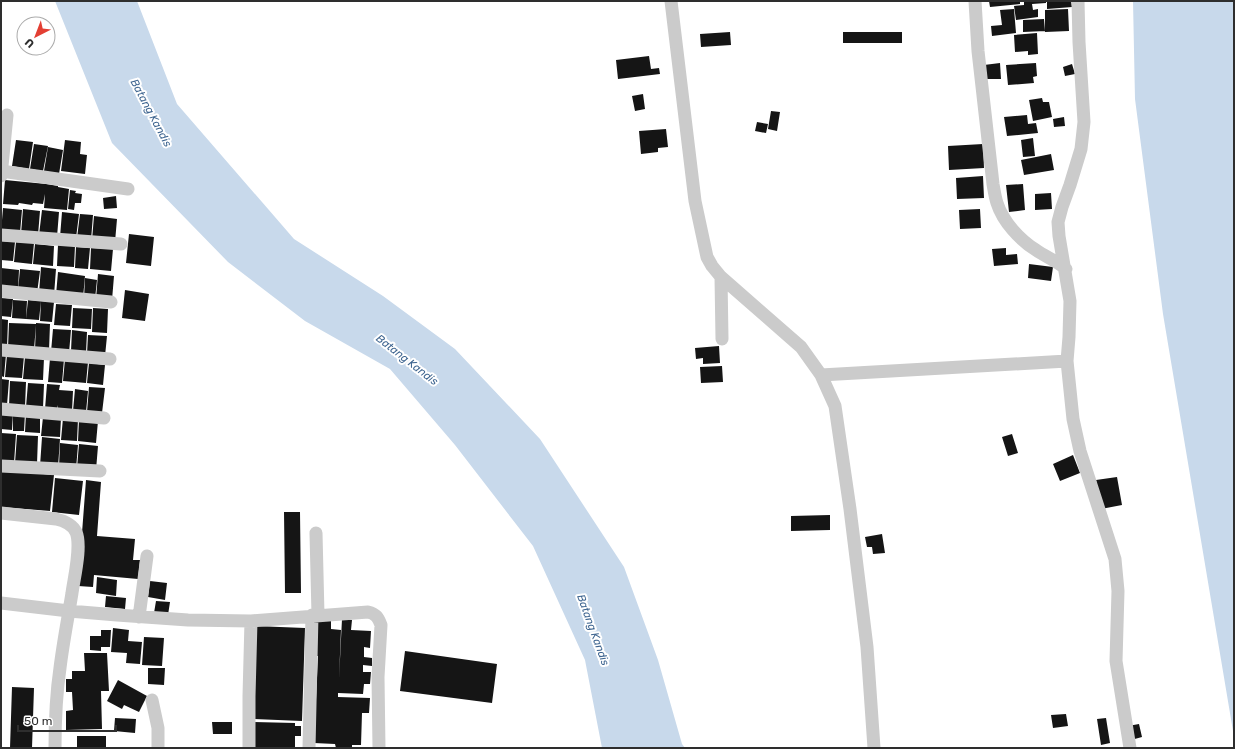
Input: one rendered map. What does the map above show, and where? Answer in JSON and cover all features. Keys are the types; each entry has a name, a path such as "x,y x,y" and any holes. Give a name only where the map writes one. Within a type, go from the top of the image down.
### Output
{"street":[{"path":"672,1 694,201 707,257 712,266 721,276 801,347 822,374 835,406 841,440 867,647 874,748"},
{"path":"975,1 978,51 992,177 997,203 1004,218 1024,241 1035,250 1066,269"},
{"path":"1078,1 1084,122 1081,149 1058,222 1070,301 1067,361 1073,419 1080,451 1115,559 1118,591 1116,661 1130,748"},
{"path":"1,176 7,115"},
{"path":"2,171 128,188"},
{"path":"1,234 121,244"},
{"path":"721,276 722,339"},
{"path":"1,291 111,302"},
{"path":"1,350 110,359"},
{"path":"822,374 1067,361"},
{"path":"1,409 104,418"},
{"path":"1,466 100,471"},
{"path":"1,513 65,521 70,524 76,532 78,548 76,566 55,705 55,748"},
{"path":"309,748 315,615 316,533"},
{"path":"139,617 147,556"},
{"path":"1,603 139,617 251,621 368,612 375,614 380,625 378,677 379,748"},
{"path":"249,748 251,621"},
{"path":"152,700 158,728 158,748"}],"water":[{"name":"Batang Kandis","path":"55,1 137,1 177,104 294,239 383,296 455,349 540,439 624,567 658,660 682,744 685,748 602,748 585,660 533,546 455,445 390,369 305,321 228,262 112,143"},
{"path":"1133,1 1234,1 1234,737 1163,314 1135,99"}],"building":[{"path":"989,1 1020,1 1020,4 990,7"},
{"path":"1024,1 1046,1 1046,3 1032,4 1033,10 1038,9 1038,17 1016,20 1014,6 1024,5"},
{"path":"1047,1 1071,1 1072,7 1047,9"},
{"path":"1014,9 1016,33 992,36 991,26 1002,25 1000,10"},
{"path":"1068,9 1069,31 1045,32 1045,10"},
{"path":"1044,19 1045,31 1023,32 1023,20"},
{"path":"730,32 731,45 701,47 700,34"},
{"path":"843,32 902,32 902,43 843,43"},
{"path":"1037,33 1038,54 1028,55 1028,51 1015,52 1014,35"},
{"path":"649,56 651,69 659,68 660,74 618,79 616,60"},
{"path":"1000,63 1001,79 985,79 984,65"},
{"path":"1036,63 1037,76 1033,77 1034,83 1008,85 1006,65"},
{"path":"1072,64 1075,74 1065,76 1063,67"},
{"path":"643,94 645,109 635,111 632,96"},
{"path":"1042,98 1043,102 1049,102 1052,117 1033,121 1029,100"},
{"path":"771,111 780,112 777,131 768,129"},
{"path":"1027,115 1028,124 1036,123 1038,133 1007,136 1004,117"},
{"path":"1064,117 1065,126 1054,127 1053,119"},
{"path":"757,122 768,124 766,133 755,131"},
{"path":"666,129 668,147 658,148 658,152 641,154 639,131"},
{"path":"1033,138 1035,156 1023,157 1021,140"},
{"path":"16,140 33,142 29,169 12,166"},
{"path":"65,140 81,142 80,154 87,155 85,174 61,171"},
{"path":"34,144 48,146 43,171 30,169"},
{"path":"983,144 984,168 949,170 948,146"},
{"path":"48,147 63,150 59,174 44,171"},
{"path":"1051,154 1054,170 1024,175 1021,160"},
{"path":"983,176 984,198 957,199 956,178"},
{"path":"5,180 46,184 69,189 67,210 44,208 45,194 43,204 3,204"},
{"path":"1023,184 1025,210 1009,212 1006,185"},
{"path":"70,190 76,191 75,193 82,194 81,203 75,203 74,210 68,209"},
{"path":"1051,193 1052,209 1035,210 1035,194"},
{"path":"116,196 117,208 104,209 103,198"},
{"path":"3,208 22,210 20,233 1,232"},
{"path":"23,209 40,211 38,235 21,234"},
{"path":"980,209 981,228 960,229 959,210"},
{"path":"42,210 59,212 57,237 39,235"},
{"path":"62,212 79,214 76,238 60,237"},
{"path":"80,214 93,215 91,240 77,238"},
{"path":"94,216 117,219 115,242 92,240"},
{"path":"129,234 154,237 151,266 126,263"},
{"path":"1,241 15,242 13,261 1,260"},
{"path":"16,242 34,243 32,264 14,262"},
{"path":"35,244 54,246 53,266 33,264"},
{"path":"58,245 75,246 74,267 57,266"},
{"path":"76,247 90,248 88,269 75,268"},
{"path":"91,248 113,249 111,271 90,269"},
{"path":"1006,248 1006,255 1017,254 1018,264 994,266 992,249"},
{"path":"1029,264 1053,267 1051,281 1028,278"},
{"path":"41,267 56,269 54,295 39,293"},
{"path":"1,268 19,270 18,290 1,288"},
{"path":"20,269 40,271 37,293 18,291"},
{"path":"58,272 85,276 83,298 56,295"},
{"path":"98,274 114,276 112,300 96,299"},
{"path":"85,278 97,280 95,299 84,298"},
{"path":"125,290 149,294 145,321 122,318"},
{"path":"1,298 13,299 11,317 1,316"},
{"path":"13,300 27,301 26,319 12,318"},
{"path":"28,300 41,301 39,320 26,319"},
{"path":"41,301 54,302 52,322 40,321"},
{"path":"56,304 72,305 70,326 54,325"},
{"path":"73,308 92,309 91,329 72,328"},
{"path":"93,308 108,309 107,333 92,332"},
{"path":"1,319 8,320 7,348 1,347"},
{"path":"9,323 36,324 34,350 8,348"},
{"path":"36,323 50,324 49,351 35,350"},
{"path":"53,329 71,330 69,353 51,352"},
{"path":"72,330 87,332 86,353 71,351"},
{"path":"88,335 107,336 105,356 87,354"},
{"path":"719,346 720,363 703,364 703,358 696,359 695,348"},
{"path":"1,354 6,354 4,377 1,376"},
{"path":"7,355 24,356 22,378 5,377"},
{"path":"25,357 44,358 43,380 23,379"},
{"path":"50,358 64,359 62,383 48,382"},
{"path":"65,359 88,362 86,383 63,381"},
{"path":"89,363 105,365 103,385 87,383"},
{"path":"722,366 723,382 701,383 700,367"},
{"path":"1,379 9,380 7,405 1,405"},
{"path":"10,381 26,382 25,407 9,406"},
{"path":"28,383 44,384 43,408 26,407"},
{"path":"47,384 60,385 59,390 73,391 72,411 58,410 58,405 57,410 45,409"},
{"path":"89,387 105,388 102,413 87,412"},
{"path":"75,389 88,391 86,412 73,411"},
{"path":"1,412 13,413 12,430 1,429"},
{"path":"13,412 25,413 24,431 13,431"},
{"path":"26,413 40,414 40,433 25,432"},
{"path":"43,417 61,418 60,437 41,436"},
{"path":"63,418 78,419 77,441 61,440"},
{"path":"79,420 98,421 96,443 78,441"},
{"path":"1,433 16,434 14,463 1,462"},
{"path":"1012,434 1018,453 1008,456 1002,437"},
{"path":"17,435 38,436 37,464 15,463"},
{"path":"42,437 60,439 58,467 40,466"},
{"path":"60,443 78,445 76,469 59,467"},
{"path":"79,444 98,446 96,470 77,468"},
{"path":"1073,455 1080,473 1060,481 1053,464"},
{"path":"1,470 54,475 50,511 1,507"},
{"path":"1117,477 1122,505 1101,509 1096,480"},
{"path":"55,478 83,481 79,515 52,512"},
{"path":"86,480 101,482 97,536 135,539 133,560 140,560 138,579 94,575 93,587 78,586"},
{"path":"284,512 300,512 301,593 285,593"},
{"path":"830,515 830,530 791,531 791,516"},
{"path":"882,534 885,553 873,554 872,547 867,547 865,537"},
{"path":"97,577 117,580 116,596 96,593"},
{"path":"150,581 167,583 165,600 148,597"},
{"path":"106,596 126,598 125,609 105,607"},
{"path":"156,601 170,602 168,615 154,613"},
{"path":"342,619 352,620 351,630 371,631 370,648 364,647 364,657 372,658 372,666 363,665 363,672 371,672 370,684 364,684 363,694 338,693 338,697 370,698 369,713 362,713 361,745 352,745 352,748 336,748 335,744 314,743 318,656 313,656 314,620 331,621 331,629 341,630 339,679"},
{"path":"255,626 305,628 302,721 252,719"},
{"path":"113,628 129,630 128,641 142,642 140,664 126,663 127,653 111,652"},
{"path":"101,630 111,630 110,647 101,647 101,651 90,650 90,636 101,636"},
{"path":"144,637 164,638 162,666 142,665"},
{"path":"405,651 497,664 492,703 400,691"},
{"path":"84,653 107,653 109,691 101,691 102,729 66,730 66,711 73,710 72,692 66,692 66,679 72,679 72,671 85,671"},
{"path":"148,668 165,668 164,685 148,684"},
{"path":"118,680 147,696 139,712 124,705 122,709 107,701"},
{"path":"12,687 34,688 32,748 10,748"},
{"path":"1066,714 1068,726 1053,728 1051,715"},
{"path":"115,718 136,719 135,733 114,731"},
{"path":"1106,718 1110,743 1101,745 1097,719"},
{"path":"212,722 232,722 232,734 213,734"},
{"path":"253,722 295,723 295,726 301,726 301,736 295,736 295,748 252,748"},
{"path":"1139,724 1142,737 1131,740 1128,726"},
{"path":"77,736 106,736 106,748 77,747"}]}
